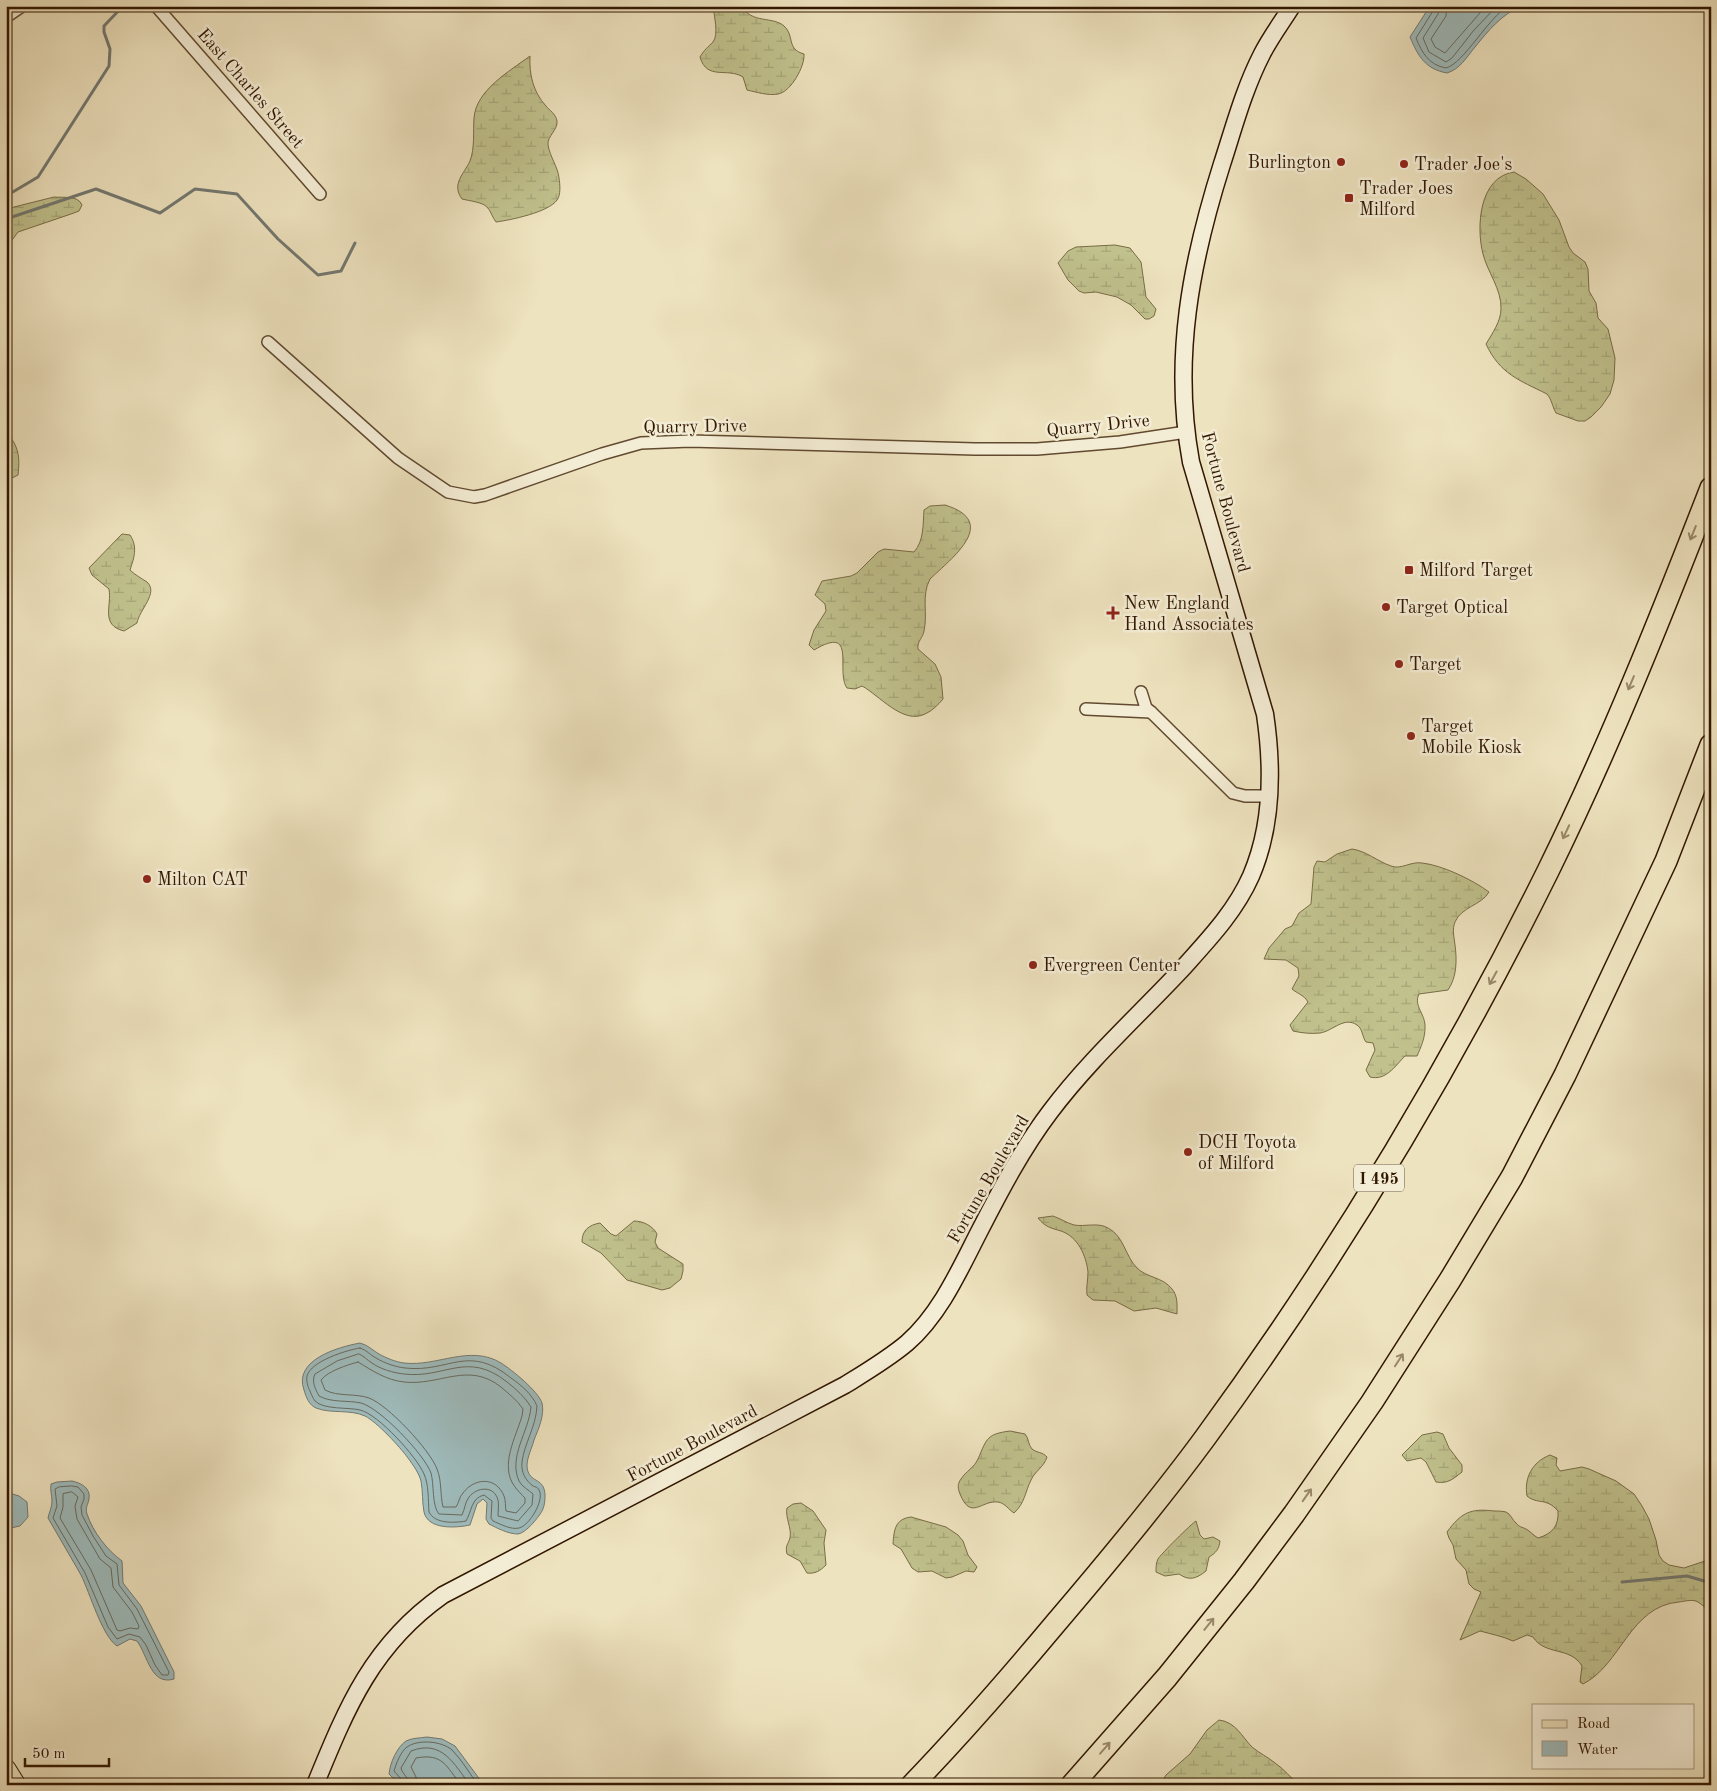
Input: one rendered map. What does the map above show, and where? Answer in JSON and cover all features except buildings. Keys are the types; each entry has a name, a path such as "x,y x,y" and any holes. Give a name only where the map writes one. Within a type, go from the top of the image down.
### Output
{"highway":[{"name":"I 495","path":"912,1785 965,1729 1154,1506 1211,1429 1322,1268 1374,1188 1497,971 1549,868 1604,748 1711,488"},
{"path":"1072,1785 1166,1677 1244,1581 1294,1514 1372,1402 1450,1280 1512,1177 1569,1066 1666,861 1711,745"}],"main road":[{"name":"Fortune Boulevard","path":"315,1785 341,1722 374,1663 393,1638 421,1610 444,1595 845,1385 879,1364 908,1342 932,1314 953,1282 1008,1176 1025,1147 1050,1112 1077,1078 1212,935 1234,907 1251,876 1263,840 1270,796 1270,748 1265,714 1192,462 1186,432 1184,338 1190,290 1208,208 1247,88 1262,54 1292,6"},
{"path":"6,1769 16,1785"}],"street":[{"path":"7,16 22,6"},
{"name":"East Charles Street","path":"156,6 320,194"},
{"name":"Quarry Drive","path":"268,342 398,458 448,492 474,497 506,488 602,454 641,443 699,441 1037,449 1120,442 1186,432"},
{"path":"1141,692 1146,708 1233,793 1245,796 1270,796"},
{"path":"1086,709 1150,712"}],"green space":[{"path":"713,6 742,6 746,12 756,18 774,21 784,26 795,49 804,54 800,71 788,89 778,94 762,94 747,90 743,77 737,74 707,69 700,57 715,39 716,25"},
{"path":"530,56 531,76 535,89 557,121 548,145 558,174 559,195 553,204 538,212 496,222 485,205 462,199 459,194 458,184 472,156 474,118 476,108 481,99 495,82"},
{"path":"1514,172 1526,179 1543,194 1559,220 1569,247 1573,253 1585,262 1588,269 1589,291 1596,303 1598,318 1608,329 1615,358 1614,380 1610,394 1601,407 1585,421 1578,421 1556,413 1547,394 1511,375 1491,354 1486,344 1498,323 1501,314 1501,302 1483,254 1480,230 1483,205 1493,183 1502,176"},
{"path":"54,197 74,198 82,205 79,211 18,232 9,244 6,276 6,209"},
{"path":"1115,245 1130,248 1141,262 1146,297 1156,309 1154,316 1149,319 1145,319 1131,305 1117,297 1096,292 1084,293 1079,291 1068,280 1058,263 1068,251 1076,247"},
{"path":"6,432 14,442 18,452 19,463 18,475 6,481"},
{"path":"945,505 961,512 969,521 970,530 959,551 930,579 927,585 924,631 918,646 918,649 935,664 941,677 943,699 935,708 925,714 908,716 892,708 862,686 855,689 847,688 844,680 841,646 836,643 828,643 814,650 809,645 814,630 826,611 825,604 815,595 822,581 851,576 857,573 878,552 884,549 914,552 920,543 924,510 930,506"},
{"path":"122,534 130,535 135,548 130,570 147,582 151,591 137,623 124,631 117,628 109,620 109,589 92,575 89,568"},
{"path":"1352,849 1395,867 1414,863 1430,864 1466,878 1489,892 1482,900 1462,913 1455,922 1453,930 1456,968 1448,990 1419,994 1418,1002 1424,1018 1425,1028 1424,1039 1417,1056 1405,1056 1390,1072 1376,1078 1370,1077 1366,1070 1375,1050 1373,1043 1366,1042 1357,1025 1348,1022 1343,1023 1320,1033 1293,1031 1290,1025 1308,1002 1303,996 1292,989 1299,976 1298,968 1286,960 1264,959 1269,948 1285,929 1292,926 1299,913 1311,904 1314,867 1317,861 1325,862 1337,854"},
{"path":"1053,1216 1074,1225 1100,1225 1108,1228 1118,1236 1137,1268 1145,1274 1164,1282 1172,1289 1176,1298 1177,1314 1156,1308 1134,1311 1115,1301 1093,1300 1087,1295 1088,1272 1080,1247 1067,1234 1048,1227 1038,1218"},
{"path":"634,1221 650,1226 657,1234 655,1242 658,1248 683,1264 681,1279 670,1288 662,1290 627,1280 601,1253 582,1242 585,1231 593,1225 600,1223 611,1234 616,1236"},
{"path":"1010,1431 1025,1434 1031,1447 1045,1455 1047,1457 1046,1460 1033,1477 1023,1501 1014,1513 998,1502 972,1508 968,1506 959,1492 960,1481 976,1462 989,1438"},
{"path":"1437,1432 1443,1434 1449,1448 1462,1465 1462,1472 1447,1482 1436,1482 1426,1462 1421,1458 1407,1461 1402,1455 1422,1435"},
{"path":"1550,1455 1557,1458 1556,1465 1560,1471 1582,1467 1589,1469 1616,1481 1634,1494 1649,1519 1659,1555 1663,1561 1669,1565 1684,1568 1705,1561 1711,1563 1711,1611 1698,1602 1689,1600 1662,1606 1637,1625 1607,1664 1583,1684 1580,1682 1582,1666 1577,1660 1564,1653 1544,1647 1533,1637 1527,1635 1513,1641 1480,1631 1460,1640 1481,1592 1469,1584 1466,1570 1456,1559 1453,1545 1447,1532 1457,1520 1467,1513 1486,1510 1506,1512 1518,1525 1538,1538 1551,1532 1556,1525 1558,1511 1546,1502 1531,1499 1527,1496 1526,1489 1528,1477 1534,1466"},
{"path":"801,1503 813,1511 826,1530 824,1543 826,1565 812,1573 807,1573 800,1561 787,1554 786,1551 790,1538 787,1508 793,1504"},
{"path":"911,1517 946,1527 958,1535 963,1541 968,1555 977,1567 974,1572 966,1571 946,1578 932,1571 918,1572 912,1568 901,1549 893,1544 896,1526 902,1520"},
{"path":"1196,1521 1200,1535 1204,1539 1213,1537 1220,1541 1217,1550 1209,1557 1206,1571 1199,1576 1189,1578 1179,1574 1165,1576 1156,1572 1160,1556"},
{"path":"1219,1720 1225,1721 1238,1730 1252,1747 1278,1765 1299,1785 1174,1785 1166,1783 1163,1780 1166,1775 1190,1754 1207,1730"}],"water":[{"path":"1430,6 1521,6 1495,24 1462,63 1456,69 1447,73 1433,68 1423,61 1410,37"},
{"path":"360,1343 385,1357 404,1363 429,1362 465,1356 489,1358 501,1363 524,1381 540,1398 543,1412 527,1466 530,1475 540,1483 545,1491 545,1500 542,1511 528,1528 521,1533 514,1534 489,1524 486,1519 487,1503 483,1499 477,1504 470,1525 450,1527 431,1522 424,1512 422,1485 419,1475 408,1458 388,1435 365,1416 322,1410 311,1405 304,1390 302,1380 305,1371 311,1363 330,1352"},
{"path":"72,1481 87,1489 89,1499 86,1510 90,1521 101,1540 122,1561 123,1583 141,1606 174,1672 174,1679 166,1680 155,1674 137,1641 130,1639 117,1646 101,1624 81,1575 48,1518 52,1503 51,1484"},
{"path":"6,1492 19,1496 27,1502 28,1517 20,1526 6,1529"},
{"path":"427,1737 442,1739 455,1746 484,1785 400,1785 389,1774 392,1760 397,1751 406,1741"}],"waterway":[{"path":"6,196 38,177 109,66 110,49 104,32 104,26 123,6"},
{"path":"6,219 96,189 160,213 195,189 237,194 278,239 318,275 341,271 355,243"},
{"path":"1622,1582 1687,1576 1711,1583"}],"place":[{"name":"Burlington","path":"1341,162"},
{"name":"Trader Joe's","path":"1404,164"},
{"name":"Trader Joes Milford","path":"1349,198"},
{"name":"Milford Target","path":"1409,570"},
{"name":"Target Optical","path":"1386,607"},
{"name":"New England Hand Associates","path":"1113,613"},
{"name":"Target","path":"1399,664"},
{"name":"Target Mobile Kiosk","path":"1411,736"},
{"name":"Milton CAT","path":"147,879"},
{"name":"Evergreen Center","path":"1033,965"},
{"name":"DCH Toyota of Milford","path":"1188,1152"}]}
